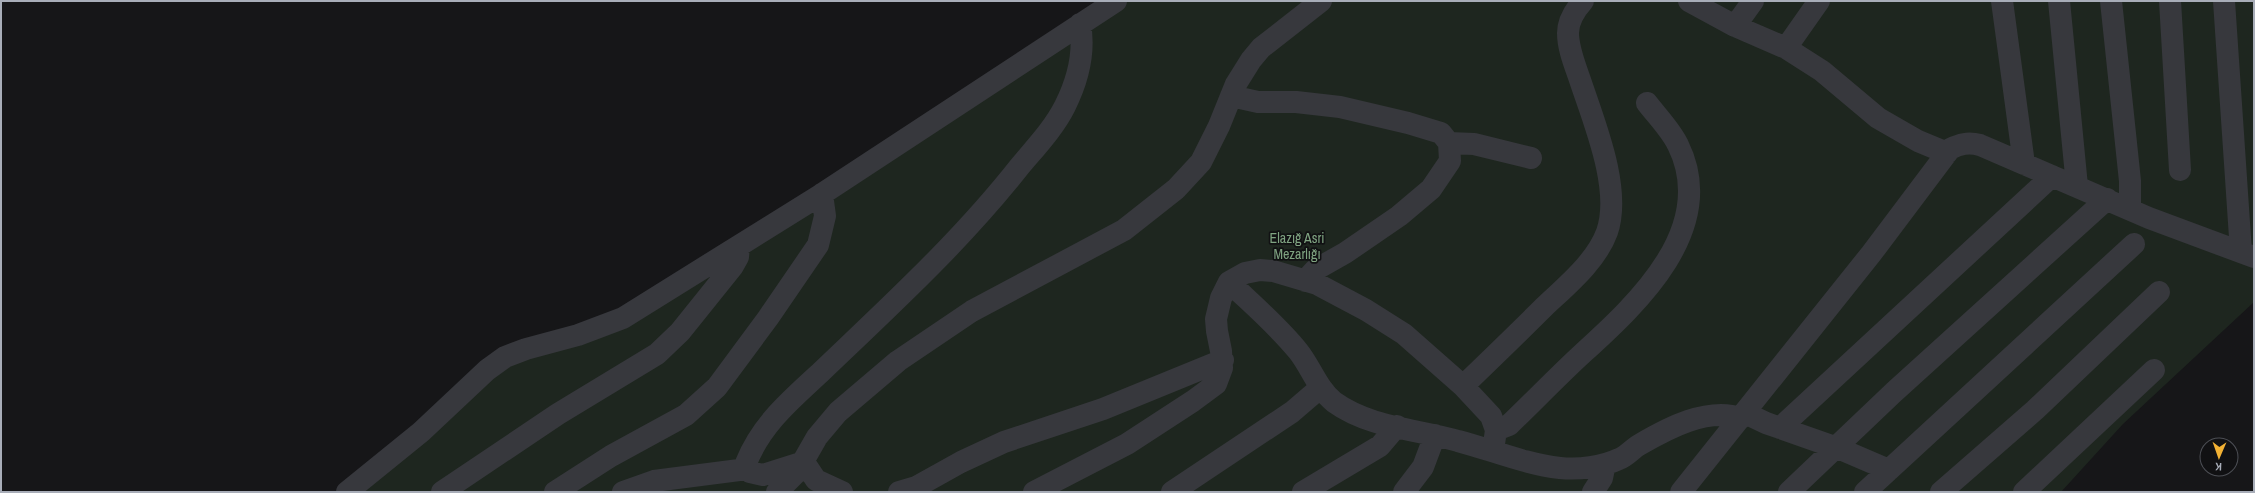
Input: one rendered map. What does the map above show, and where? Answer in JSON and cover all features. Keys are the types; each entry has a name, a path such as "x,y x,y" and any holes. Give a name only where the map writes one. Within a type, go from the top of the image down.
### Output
{"lane":[{"path":"348,492 439,416 487,370 505,357 526,349 578,335 623,318 822,194 1009,73 1116,1"},
{"path":"777,492 790,481 804,462 816,437 838,412 856,394 919,345 972,311 1124,230 1160,204 1201,162 1219,126 1242,73 1261,48 1321,1"},
{"path":"1463,386 1570,281 1593,256 1606,233 1612,208 1610,184 1595,124 1571,53 1568,34 1572,16 1583,1"},
{"path":"1689,1 1735,26 1786,48 1822,71 1878,118 1918,141 1947,153"},
{"path":"1735,26 1753,1"},
{"path":"1786,48 1819,1"},
{"path":"2002,1 2024,164"},
{"path":"2059,1 2077,186"},
{"path":"2111,1 2130,182 2130,209"},
{"path":"2170,1 2180,170"},
{"path":"1681,492 1743,416 1947,153 1957,146 1972,143 2130,209 2247,254 2224,1"},
{"path":"804,462 762,475 754,475 747,469 746,463 770,421 782,407 924,274 989,206 1056,122 1065,106 1078,72 1083,41 1080,24"},
{"path":"1231,96 1258,102 1296,102 1340,107 1408,123 1441,133 1449,142 1450,161 1431,189 1387,224 1345,253 1315,270 1305,281"},
{"path":"1494,441 1627,312 1656,278 1678,240 1686,211 1688,196 1686,169 1678,144 1647,103"},
{"path":"1449,142 1474,144 1531,158"},
{"path":"1780,428 2052,176"},
{"path":"555,492 611,456 686,415 717,387 768,318 818,245 825,216 822,194"},
{"path":"1789,492 1835,447 2107,199"},
{"path":"1865,492 2134,244"},
{"path":"442,492 558,414 657,354 680,332 733,266 738,257 739,246"},
{"path":"1034,492 1127,444 1193,401 1216,384 1220,376 1223,360 1216,319 1221,298 1229,282 1245,273 1260,270 1273,271 1317,284 1366,310 1404,334 1463,386 1491,416 1494,441"},
{"path":"1229,282 1298,351 1320,388 1334,401 1364,418 1435,435 1494,441 1524,461 1561,468 1576,468 1605,464 1620,459 1654,436 1684,423 1699,418 1729,414 1743,416 1835,447 1889,470"},
{"path":"1941,492 2034,410 2160,292"},
{"path":"899,492 916,487 961,462 1004,442 1103,409 1223,360"},
{"path":"2024,492 2154,370"},
{"path":"1172,492 1292,412 1320,388"},
{"path":"1304,492 1380,446 1397,426"},
{"path":"1404,492 1423,467 1435,435"},
{"path":"804,462 816,480 842,492"},
{"path":"1593,492 1602,478 1605,464"},
{"path":"623,492 654,481 747,469"}],"green space":[{"name":"Elazığ Asri Mezarlığı","path":"1098,1 2254,1 2254,302 2123,424 2061,492 339,492 487,370 653,296"}]}
